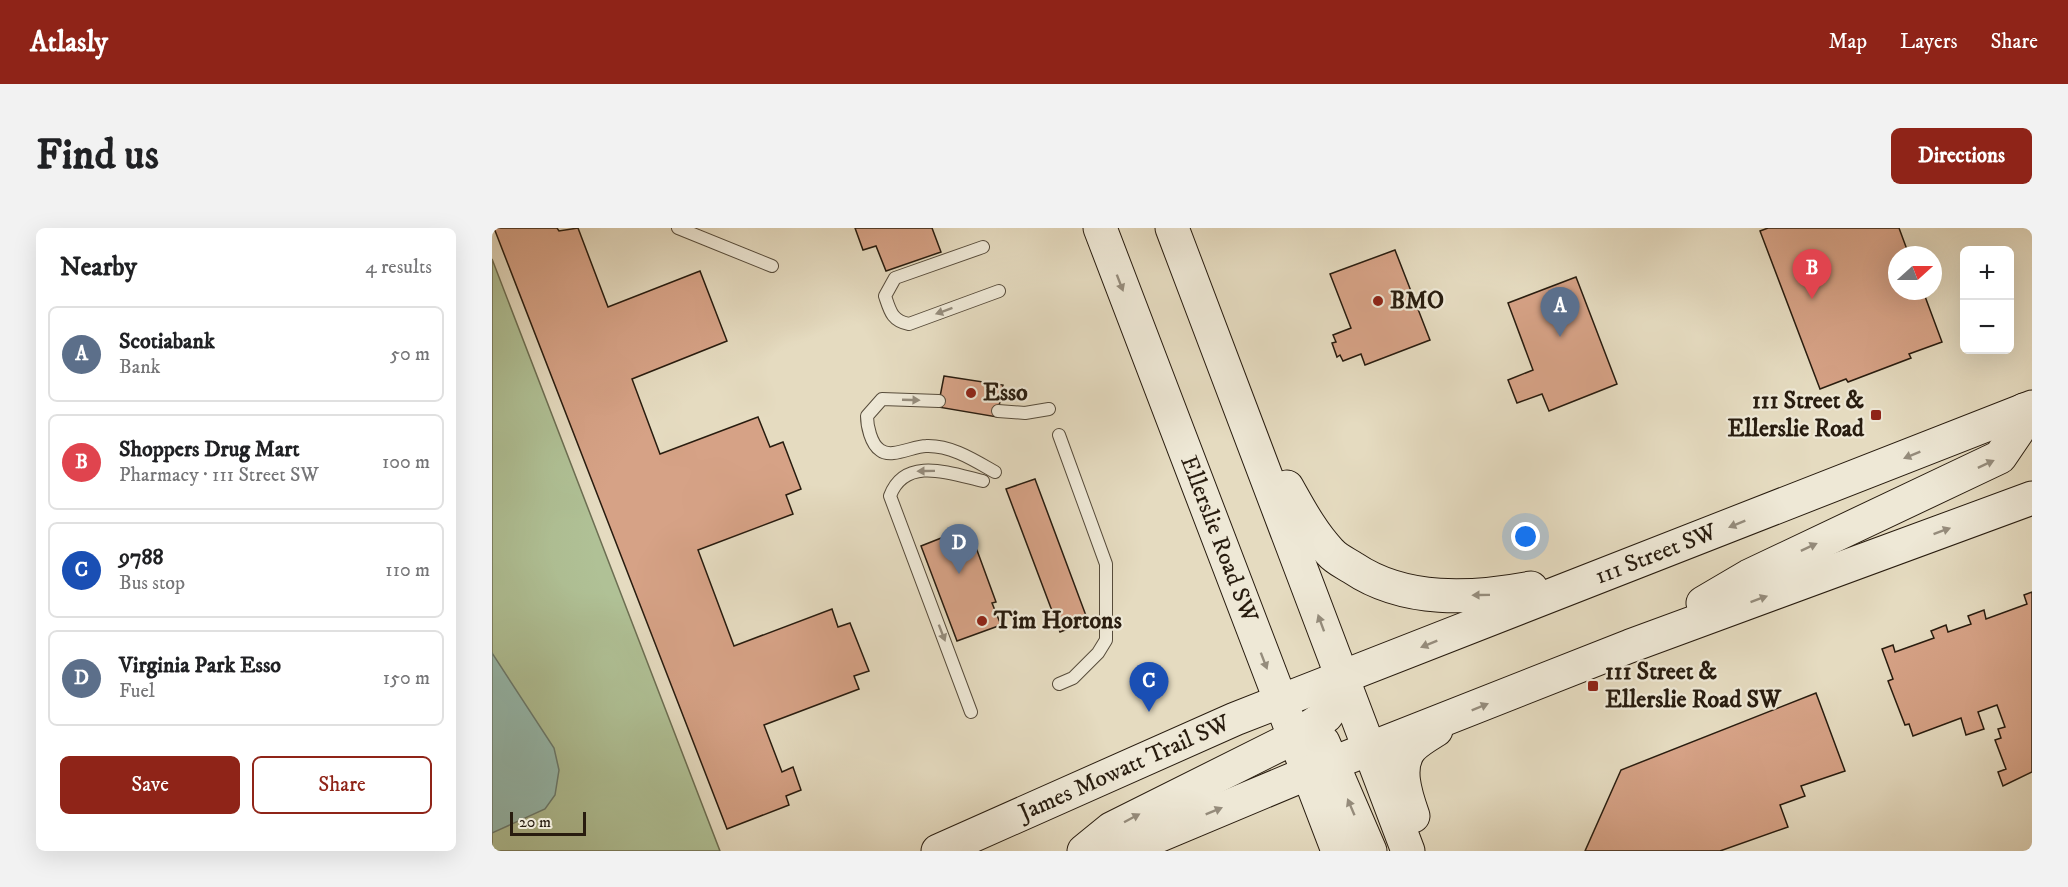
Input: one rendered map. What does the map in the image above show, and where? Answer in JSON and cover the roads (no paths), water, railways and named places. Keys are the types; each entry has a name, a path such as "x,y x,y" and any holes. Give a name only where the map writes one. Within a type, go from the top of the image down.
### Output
{"main road":[{"name":"Ellerslie Road SW","path":"1100,228 1280,703 1301,732 1323,742 1320,768"},
{"path":"1148,228 1160,252 1209,324"},
{"path":"1172,228 1408,851"},
{"path":"1234,393 1305,519 1331,554 1363,575 1396,589 1438,595 1489,596 1621,570"},
{"name":"111 Street SW","path":"1280,703 2030,414"},
{"path":"1629,646 1749,576 2000,457 2030,414"},
{"path":"1122,851 1320,768 1450,719 1629,646 2032,498"},
{"path":"1084,851 1111,829 1301,732 1326,716 1335,704 1342,678"},
{"name":"James Mowatt Trail SW","path":"938,851 1132,763 1280,703"},
{"path":"1427,851 1403,787 1406,759 1411,748 1450,719"},
{"path":"1320,768 1338,851"},
{"path":"1320,768 1370,851"},
{"path":"974,851 1021,814"}],"lane":[{"path":"678,228 772,266"},
{"path":"983,248 895,278 885,296 891,314 895,319 909,324 999,291"},
{"path":"939,401 882,399 867,416 872,438 881,451 892,453 911,447 937,447 952,450 995,472"},
{"path":"998,411 1025,413 1049,409"},
{"path":"1059,435 1106,564 1106,640 1098,653 1073,678 1059,684"},
{"path":"971,712 890,496 895,483 904,476 922,470 983,481"}],"water":[{"path":"492,653 554,748 559,770 555,795 545,809 492,833"}],"place":[{"name":"Shoppers Drug Mart","path":"1812,299"},
{"name":"BMO","path":"1378,301"},
{"name":"Scotiabank","path":"1560,337"},
{"name":"Esso","path":"971,393"},
{"name":"111 Street & Ellerslie Road","path":"1876,415"},
{"name":"Virginia Park Esso","path":"959,574"},
{"name":"Tim Hortons","path":"982,621"},
{"name":"111 Street & Ellerslie Road SW","path":"1593,686"},
{"name":"9788","path":"1149,712"}]}
